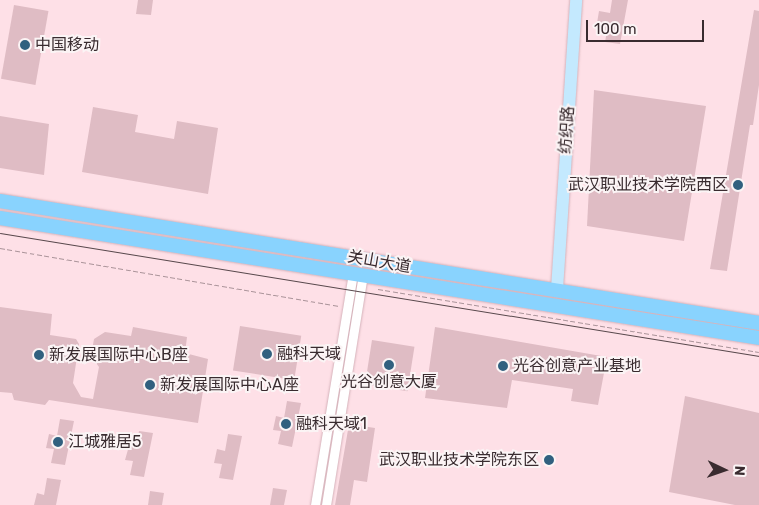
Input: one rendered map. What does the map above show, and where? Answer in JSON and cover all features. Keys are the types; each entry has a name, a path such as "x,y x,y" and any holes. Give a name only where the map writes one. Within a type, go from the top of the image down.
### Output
{"main road":[{"name":"纺织路","path":"557,289 576,0"},
{"path":"0,190 34,205"},
{"name":"关山大道","path":"0,201 557,289 759,323"},
{"name":"关山大道","path":"0,218 359,278 759,338"},
{"path":"0,225 16,221"}],"street":[{"path":"315,505 359,278"},
{"path":"326,505 359,278"}],"path":[{"path":"0,248 340,307 342,301"},
{"path":"359,278 759,352"}],"building":[{"path":"138,0 153,0 151,15 136,14"},
{"path":"612,0 628,0 620,44 605,42 607,31 596,29 599,11 610,13"},
{"name":"中国移动","path":"14,5 48,11 35,85 1,79"},
{"path":"754,10 759,11 759,85 753,125 750,125 727,271 710,269"},
{"path":"594,90 706,106 684,241 587,226"},
{"path":"93,107 138,115 135,132 174,139 177,121 218,128 208,194 82,172"},
{"path":"0,116 49,124 44,175 0,168"},
{"path":"0,307 52,314 50,335 76,339 79,344 73,383 81,397 93,399 99,367 91,356 94,339 105,332 131,336 133,327 187,337 185,353 208,359 198,423 49,400 45,405 14,400 12,393 0,392"},
{"name":"融科天域","path":"240,326 301,336 294,380 233,370"},
{"name":"光谷创意产业基地","path":"435,327 607,357 598,405 571,401 573,389 512,380 507,408 425,398"},
{"name":"光谷创意大厦","path":"372,340 414,347 407,391 365,384"},
{"path":"685,396 759,413 759,505 735,505 669,492"},
{"name":"融科天域1","path":"287,401 301,403 292,447 278,444 281,431 273,430 276,416 284,418"},
{"name":"江城雅居5","path":"60,419 74,421 65,465 51,463 54,449 46,448 49,434 57,436"},
{"path":"349,424 375,428 367,482 354,480 350,505 335,505"},
{"path":"139,431 153,433 144,477 130,475 133,461 125,460 129,446 136,448"},
{"path":"228,434 242,436 233,480 219,478 222,464 214,463 217,449 225,451"},
{"path":"47,478 61,480 56,505 34,505 37,493 44,495"},
{"path":"273,488 287,490 284,505 270,505"},
{"path":"150,491 164,493 162,505 148,505"}],"tram line":[{"path":"0,233 759,356"}],"place":[{"name":"中国移动","path":"25,45"},
{"name":"武汉职业技术学院西区","path":"738,185"},
{"name":"融科天域","path":"267,354"},
{"name":"新发展国际中心B座","path":"39,355"},
{"name":"光谷创意大厦","path":"389,365"},
{"name":"光谷创意产业基地","path":"503,366"},
{"name":"新发展国际中心A座","path":"150,385"},
{"name":"融科天域1","path":"286,424"},
{"name":"江城雅居5","path":"58,442"},
{"name":"武汉职业技术学院东区","path":"549,460"}]}
